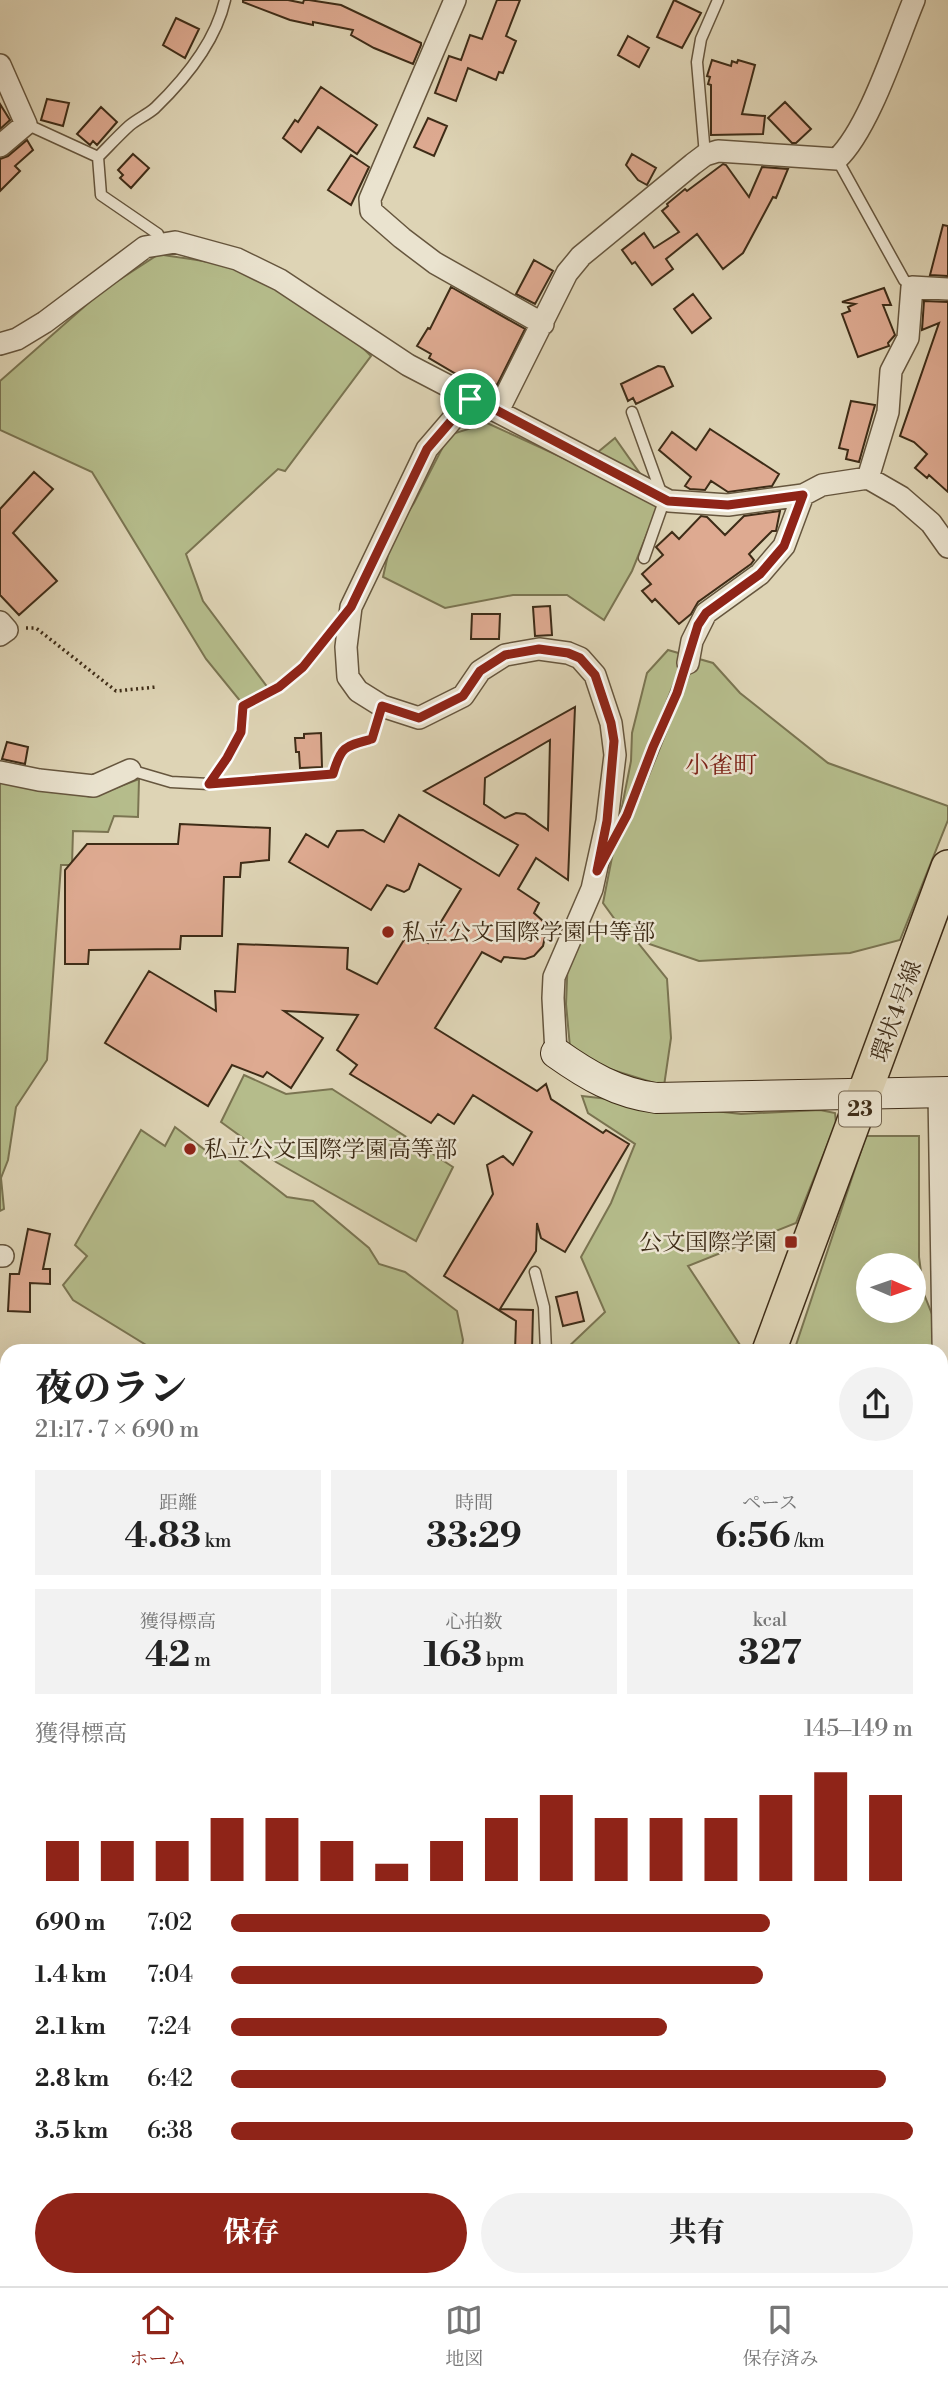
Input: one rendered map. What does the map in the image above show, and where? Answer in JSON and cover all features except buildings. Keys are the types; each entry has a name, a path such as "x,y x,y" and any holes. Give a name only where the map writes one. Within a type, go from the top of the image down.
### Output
{"main road":[{"name":"環状4号線","path":"772,1344 948,867"}],"street":[{"path":"455,0 370,199 371,211 435,263 543,324"},
{"path":"498,411 558,289 581,256 705,155 730,151 837,159 848,148 867,113 914,0"},
{"path":"0,65 26,124 0,146"},
{"path":"0,344 17,339 45,322 145,247 175,242 237,259 269,275 408,365 668,501 728,505 803,495 822,485 868,478 901,497 931,523 948,547"},
{"path":"868,478 888,412 891,371 908,338 912,287 948,289"},
{"path":"470,399 427,449 351,607 346,647 348,677 358,691 382,706 419,718 463,696 480,671 505,655 539,649 568,653 580,658 595,675 614,741 607,821 597,871 592,889 554,977 556,1053 585,1073 634,1095 656,1098 944,1093 944,1344"},
{"path":"688,663 692,641 706,613 760,574 784,546 803,495"},
{"path":"0,772 39,780 94,786 130,770"}],"lane":[{"path":"97,157 129,126 153,110 176,85 211,38 222,15 225,0"},
{"path":"705,155 697,62 701,39 718,0"},
{"path":"26,124 97,157"},
{"path":"97,157 101,195 158,234 162,244"},
{"path":"837,159 904,280 912,287"},
{"path":"632,412 663,498 644,558"},
{"path":"130,770 171,782 209,784 241,732 243,706 279,687 303,667 351,607"},
{"path":"597,871 627,815 688,663"},
{"path":"535,1272 544,1307 546,1344"}],"path":[{"path":"2,629 36,628 117,691 156,687"},
{"path":"209,784 333,774 339,753 348,746 372,739 382,706"}],"green space":[{"path":"159,254 217,264 250,276 325,320 371,356 285,471 278,469 186,554 203,601 268,688 241,702 206,659 92,472 0,430 0,381 102,291"},
{"path":"487,423 581,466 615,438 660,502 632,571 604,620 567,595 513,595 445,608 383,577 392,537 414,503 449,435"},
{"path":"668,650 713,663 740,693 828,763 948,806 948,820 900,940 850,953 699,961 635,939 667,979 671,1038 664,1086 590,1063 570,1047 566,1004 568,956 581,927 621,928 603,903 631,761 632,733 647,673"},
{"path":"139,779 138,817 114,816 108,832 73,831 72,865 61,865 47,1060 16,1107 8,1160 1,1178 4,1209 0,1211 0,781 92,797"},
{"path":"244,1075 286,1094 332,1089 453,1167 416,1241 276,1162 221,1122"},
{"path":"582,1096 741,1114 820,1110 835,1113 836,1123 796,1223 688,1266 739,1344 571,1344 605,1312 581,1257 611,1203 635,1144 588,1113"},
{"path":"175,1127 209,1153 233,1155 287,1197 313,1201 369,1248 379,1264 405,1272 457,1311 462,1344 145,1344 73,1300 63,1285 87,1256 75,1245 141,1130 165,1146"},
{"path":"866,1136 919,1136 919,1253 856,1253 856,1323 926,1323 926,1299 944,1344 796,1344"}],"place":[{"name":"私立公文国際学園中等部","path":"388,932"},
{"name":"私立公文国際学園高等部","path":"190,1149"},
{"name":"公文国際学園","path":"791,1242"}],"district":[{"name":"小雀町","path":"721,765"}],"route":[{"path":"470,399 498,411 668,501 728,505 803,495 784,546 760,574 706,613 698,625 688,663 668,716 627,815 597,871 607,821 615,755 614,741 595,675 580,658 568,653 539,649 505,655 480,671 463,696 419,718 382,706 372,739 348,746 339,753 333,774 209,784 241,732 243,706 279,687 303,667 351,607 427,449 470,399"}]}
